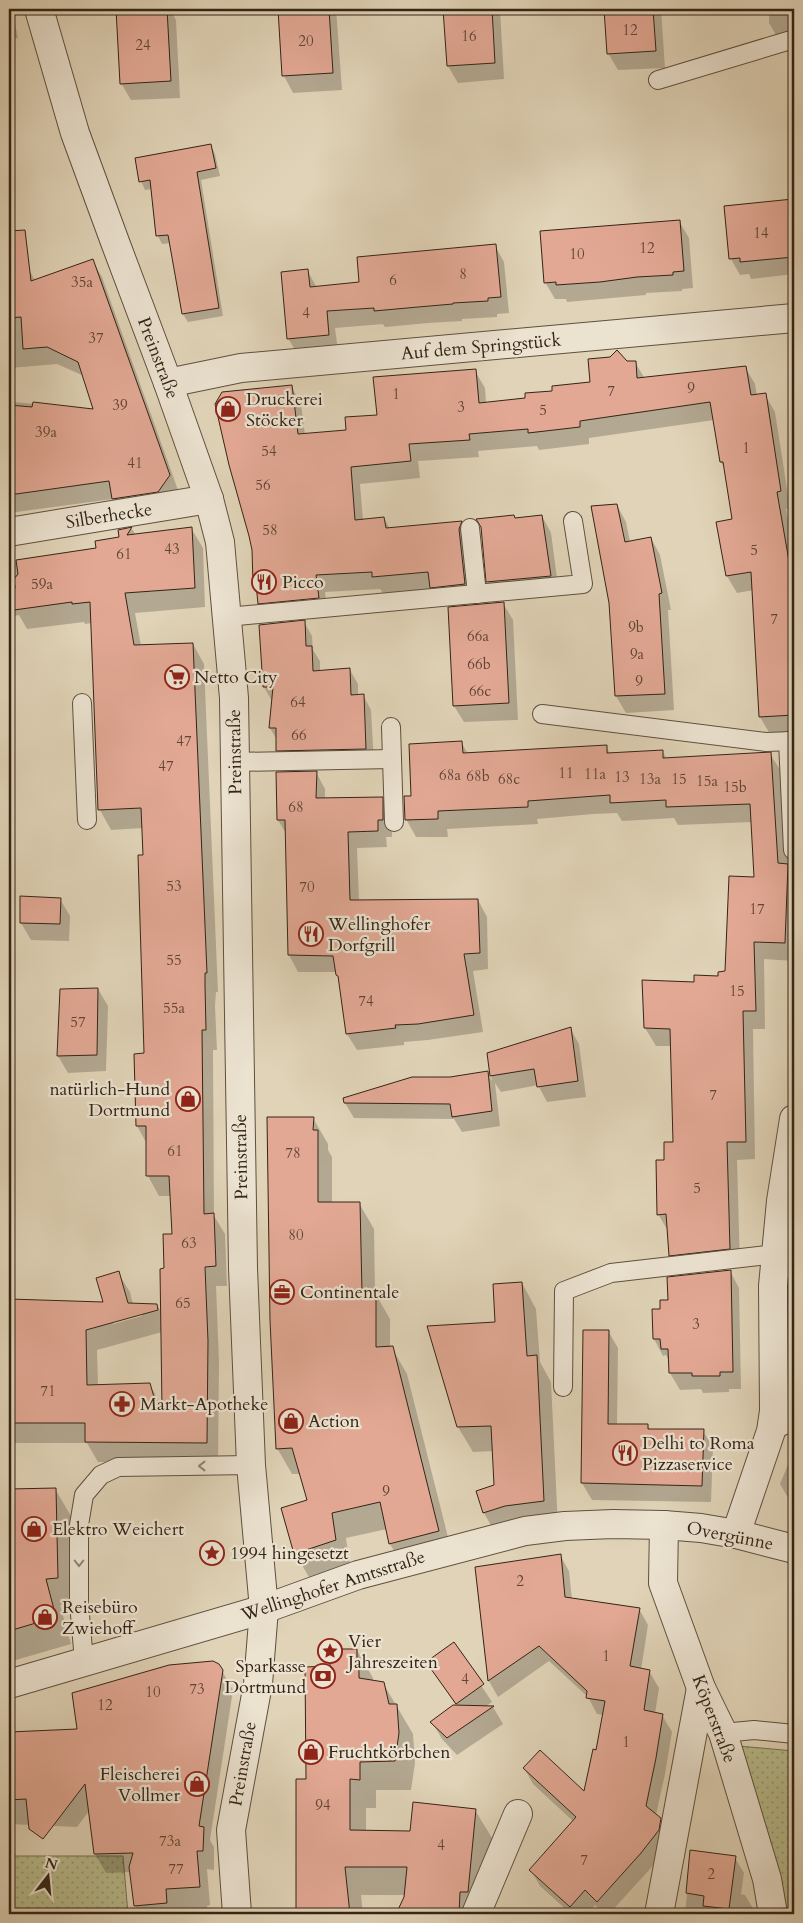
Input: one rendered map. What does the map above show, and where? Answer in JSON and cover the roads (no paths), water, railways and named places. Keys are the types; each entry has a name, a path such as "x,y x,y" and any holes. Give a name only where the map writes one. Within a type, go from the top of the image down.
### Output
{"street":[{"name":"Preinstraße","path":"39,9 76,133 168,383 209,500 220,542 234,698 243,1268 251,1465 264,1609 258,1684 231,1830 237,1914"},
{"name":"Auf dem Springstück","path":"168,383 241,368 794,318"},
{"name":"Silberhecke","path":"9,532 209,500"},
{"path":"736,1534 782,1426 774,1411 773,1286 781,1201 794,1119"},
{"name":"Wellinghofer Amtsstraße","path":"9,1684 264,1609 358,1575 525,1531 564,1526 613,1524 664,1525"},
{"name":"Overgünne","path":"664,1525 701,1528 736,1534 794,1549"},
{"name":"Köperstraße","path":"664,1525 663,1583 701,1688 723,1733 767,1879 773,1914"},
{"path":"659,1914 701,1688"},
{"path":"476,1914 518,1814"}],"lane":[{"path":"658,80 794,39"},
{"path":"227,617 583,584 573,521"},
{"path":"470,528 478,594"},
{"path":"82,703 87,820"},
{"path":"542,714 766,742 791,741 793,850"},
{"path":"391,728 394,822"},
{"path":"235,762 392,759"},
{"path":"563,1387 564,1291 611,1273 776,1254"},
{"path":"84,1661 79,1603 79,1525 84,1495 101,1475 118,1467 251,1465"},
{"path":"723,1733 754,1730 794,1734"}],"place":[{"name":"Druckerei Stöcker","path":"228,409"},
{"name":"Picco","path":"264,582"},
{"name":"Netto City","path":"177,677"},
{"name":"Wellinghofer Dorfgrill","path":"311,934"},
{"name":"natürlich-Hund Dortmund","path":"188,1099"},
{"name":"Continentale","path":"282,1292"},
{"name":"Markt-Apotheke","path":"122,1404"},
{"name":"Action","path":"291,1421"},
{"name":"Delhi to Roma Pizzaservice","path":"625,1453"},
{"name":"Elektro Weichert","path":"34,1529"},
{"name":"1994 hingesetzt","path":"212,1553"},
{"name":"Reisebüro Zwiehoff","path":"45,1617"},
{"name":"Vier Jahreszeiten","path":"330,1651"},
{"name":"Sparkasse Dortmund","path":"323,1676"},
{"name":"Fruchtkörbchen","path":"311,1752"},
{"name":"Fleischerei Vollmer","path":"197,1784"}]}
